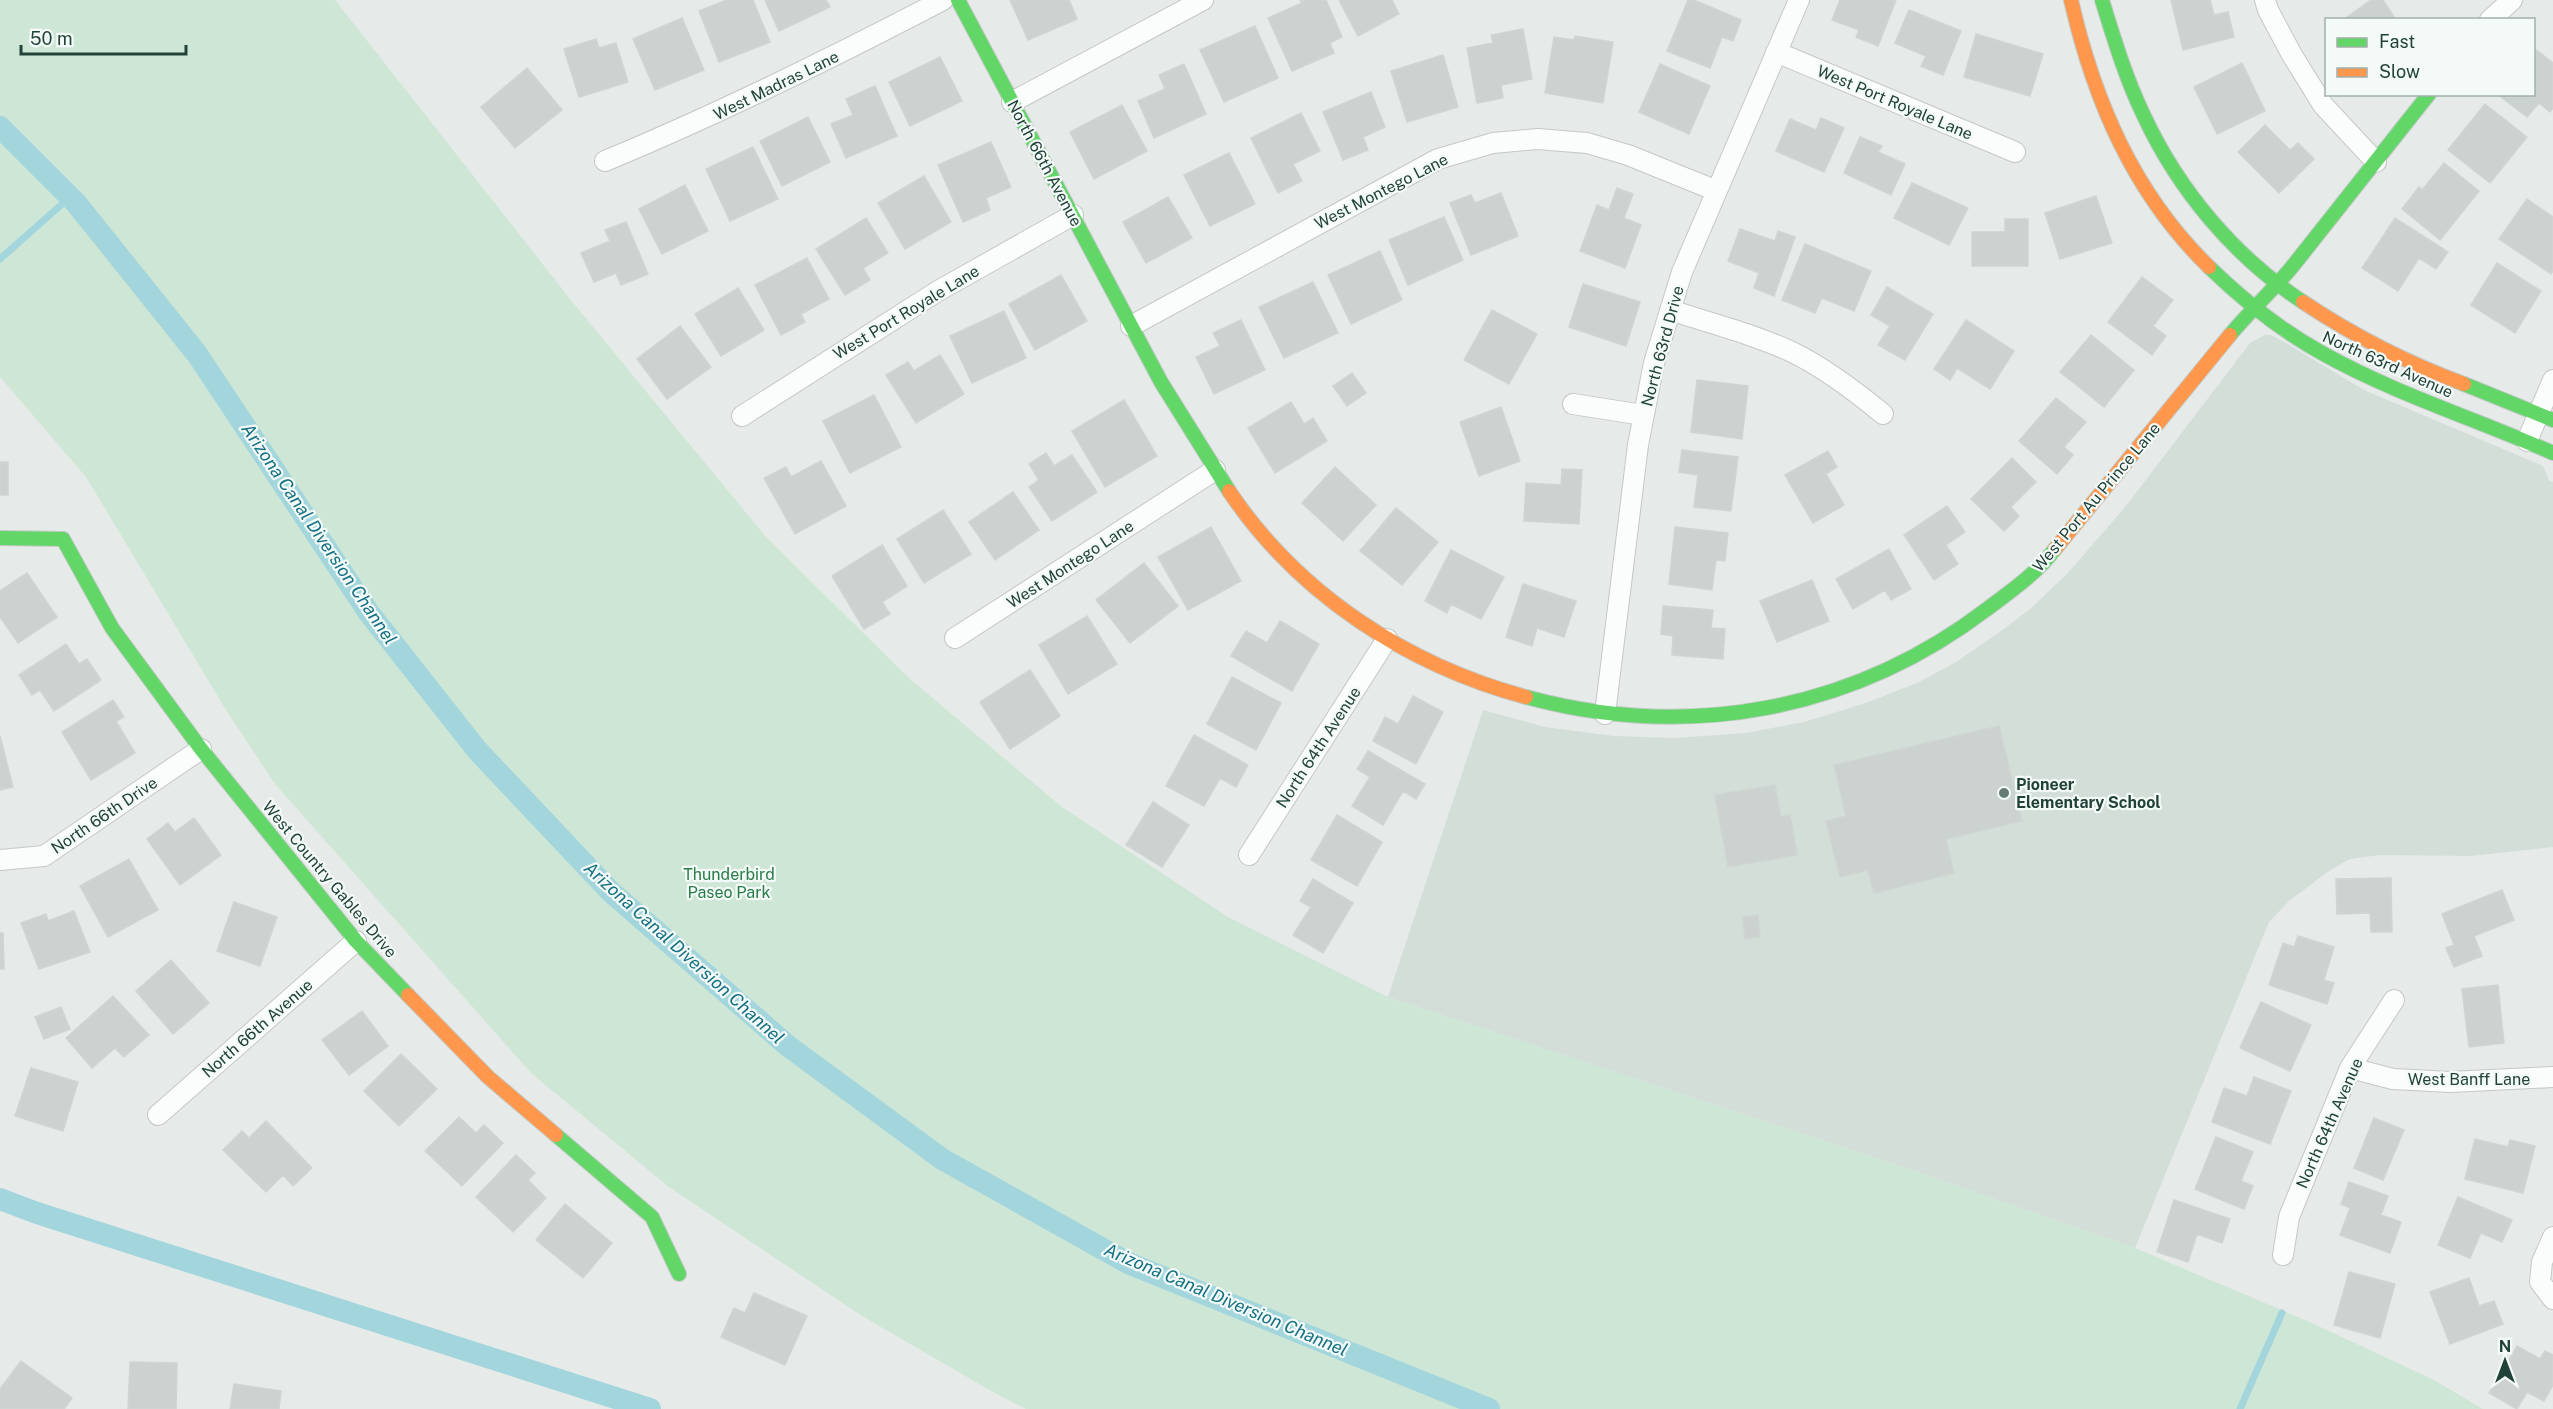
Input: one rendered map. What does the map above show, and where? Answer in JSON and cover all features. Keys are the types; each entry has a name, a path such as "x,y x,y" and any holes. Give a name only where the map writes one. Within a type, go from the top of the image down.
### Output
{"street":[{"name":"West Madras Lane","path":"605,161 720,112 799,75 943,0"},
{"name":"North 66th Avenue","path":"958,0 1131,326"},
{"path":"1012,102 1203,0"},
{"name":"North 63rd Drive","path":"1605,714 1643,416 1654,363 1682,272 1799,0"},
{"name":"North 63rd Avenue","path":"2071,0 2080,41 2097,89 2116,137 2138,177 2165,215 2198,254 2253,307 2320,353 2363,357 2394,356 2546,417"},
{"name":"North 63rd Avenue","path":"2102,0 2124,76 2145,122 2173,171 2220,231 2246,259 2363,357 2553,453"},
{"path":"2265,0 2292,55 2323,105 2376,162"},
{"path":"2492,18 2512,0"},
{"name":"West Port Royale Lane","path":"1776,52 2015,152"},
{"name":"West Port Au Prince Lane","path":"1131,326 1215,470 1254,525 1289,566 1328,598 1410,653 1493,689 1605,714 1647,718 1712,716 1766,709 1857,683 1911,659 1966,625 2012,591 2046,561 2253,307 2276,286 2427,96"},
{"name":"West Montego Lane","path":"1131,326 1438,159 1493,143 1538,139 1587,143 1628,155 1717,191"},
{"name":"West Port Royale Lane","path":"742,416 938,291 1073,215"},
{"path":"1670,310 1754,337 1792,352 1824,369 1883,414"},
{"path":"2527,441 2546,417 2553,381"},
{"path":"1573,404 1643,416"},
{"name":"West Montego Lane","path":"955,638 1215,470"},
{"name":"West Country Gables Drive","path":"0,538 63,539 112,628 201,749 356,941 488,1077 652,1217 679,1274"},
{"name":"North 64th Avenue","path":"1249,855 1387,639"},
{"name":"North 66th Drive","path":"0,860 44,856 201,749"},
{"name":"North 66th Avenue","path":"158,1115 356,941"},
{"name":"North 64th Avenue","path":"2283,1255 2289,1216 2301,1182 2350,1068 2394,1000"},
{"name":"West Banff Lane","path":"2350,1068 2393,1079 2450,1082 2553,1077"},
{"path":"2553,1237 2542,1262 2540,1282 2553,1299"}],"shaded area":[{"name":"Pioneer Elementary School","path":"2265,335 2271,335 2286,343 2364,390 2543,466 2549,480 2553,482 2553,847 2471,856 2380,855 2350,859 2329,871 2289,901 2269,922 2135,1248 1906,1168 1388,997 1483,710 1545,727 1614,736 1674,738 1746,733 1804,722 1866,703 1919,682 1956,662 1997,634 2030,609 2067,574 2126,506 2250,343"}],"green space":[{"name":"Thunderbird Paseo Park","path":"0,0 335,0 574,304 766,537 910,679 1062,807 1228,917 1388,997 1906,1168 2135,1248 2312,1323 2434,1380 2483,1409 1026,1409 993,1392 862,1316 669,1187 532,1074 275,784 226,710 86,477 0,377"}],"building":[{"path":"727,0 753,0 770,42 719,62 699,11"},
{"path":"765,0 826,0 830,7 779,31"},
{"path":"1010,0 1069,0 1077,19 1028,40"},
{"path":"1300,0 1326,0 1342,37 1330,43 1334,53 1292,71 1268,18 1302,3"},
{"path":"1339,0 1392,0 1399,14 1358,36"},
{"path":"1688,0 1694,0 1741,20 1733,41 1722,37 1710,68 1667,51"},
{"path":"1840,0 1896,0 1878,46 1856,37 1859,30 1832,20"},
{"path":"2171,0 2210,0 2214,15 2228,12 2234,37 2183,50"},
{"path":"2371,0 2383,0 2395,18 2346,18"},
{"path":"1909,10 1961,31 1943,75 1921,66 1926,56 1895,43"},
{"path":"682,18 704,70 655,90 633,39"},
{"path":"1255,26 1278,78 1224,102 1200,50"},
{"path":"1523,29 1532,79 1501,85 1503,98 1477,103 1467,48 1493,43 1491,35"},
{"path":"1976,34 2043,54 2030,96 1964,77"},
{"path":"1575,36 1613,42 1603,103 1545,93 1554,37 1574,40"},
{"path":"596,39 599,48 616,43 628,82 579,97 564,49"},
{"path":"2535,49 2553,63 2553,108 2550,112 2539,103 2527,117 2500,96 2535,96"},
{"path":"1443,55 1458,107 1407,122 1391,71"},
{"path":"940,57 962,101 910,126 889,82"},
{"path":"2242,63 2265,111 2217,134 2194,87"},
{"path":"1184,64 1206,114 1154,138 1138,101 1165,89 1159,75"},
{"path":"1660,64 1710,86 1689,134 1639,112"},
{"path":"527,68 562,110 515,148 481,107"},
{"path":"875,86 897,136 846,158 831,124 853,115 846,99"},
{"path":"1371,92 1385,127 1363,137 1368,150 1343,160 1323,112"},
{"path":"2485,104 2527,137 2490,183 2448,150"},
{"path":"1122,105 1147,151 1094,179 1070,132"},
{"path":"1301,113 1320,151 1293,164 1302,181 1278,193 1251,138"},
{"path":"808,117 830,162 782,186 760,141"},
{"path":"1821,118 1844,128 1824,172 1776,151 1790,119 1816,130"},
{"path":"2265,125 2290,150 2298,143 2314,159 2279,193 2238,152"},
{"path":"1860,137 1882,146 1878,152 1905,164 1891,195 1844,173"},
{"path":"991,142 1011,187 986,198 990,210 963,222 938,165"},
{"path":"753,147 778,199 730,221 706,169"},
{"path":"1229,153 1255,204 1210,226 1184,175"},
{"path":"2444,163 2479,191 2440,240 2402,209 2419,187 2422,190"},
{"path":"924,176 951,222 905,249 878,203"},
{"path":"1912,183 1968,208 1949,245 1894,218"},
{"path":"685,185 708,231 662,254 639,209"},
{"path":"1617,188 1633,194 1624,218 1641,225 1625,268 1580,251 1597,205 1609,210"},
{"path":"1501,193 1518,236 1471,255 1450,203 1471,195 1475,203"},
{"path":"2096,196 2112,243 2060,259 2045,213"},
{"path":"1168,197 1192,238 1146,263 1123,222"},
{"path":"2527,199 2553,217 2553,271 2551,274 2499,239"},
{"path":"1444,217 1463,260 1408,285 1389,240"},
{"path":"866,218 888,253 863,268 870,280 845,295 816,249"},
{"path":"2395,218 2448,252 2436,269 2419,258 2398,291 2362,268"},
{"path":"2005,219 2028,219 2028,266 1972,266 1972,232 2005,232"},
{"path":"626,222 648,274 621,285 616,273 594,282 581,253 610,241 605,230"},
{"path":"1740,229 1775,241 1778,231 1795,237 1774,296 1754,288 1759,273 1728,261"},
{"path":"1805,244 1871,271 1854,311 1822,298 1815,313 1782,300"},
{"path":"1380,251 1402,300 1351,324 1328,275"},
{"path":"807,258 829,299 801,314 805,322 781,335 755,285"},
{"path":"2497,263 2541,291 2515,333 2471,305"},
{"path":"1061,275 1087,321 1035,350 1009,304"},
{"path":"2142,277 2173,300 2153,326 2166,336 2152,355 2108,322"},
{"path":"1313,282 1338,333 1284,358 1259,307"},
{"path":"1583,284 1640,302 1626,346 1569,327"},
{"path":"1887,287 1933,314 1905,360 1878,345 1890,326 1871,315"},
{"path":"738,288 764,330 721,356 695,314"},
{"path":"1492,310 1537,334 1509,384 1464,360"},
{"path":"1004,311 1026,358 972,383 950,336"},
{"path":"1241,320 1265,370 1214,394 1196,357 1220,346 1213,333"},
{"path":"1966,320 2014,351 1990,389 1957,368 1950,380 1934,369"},
{"path":"680,326 711,367 667,399 637,359"},
{"path":"2091,335 2134,370 2104,407 2060,372"},
{"path":"940,355 964,394 916,423 886,375 908,362 914,371"},
{"path":"1352,373 1366,393 1347,406 1333,386"},
{"path":"1697,380 1748,386 1742,439 1691,432"},
{"path":"874,395 901,447 850,473 823,421"},
{"path":"2056,398 2086,422 2064,447 2073,455 2057,474 2019,441"},
{"path":"1124,400 1157,456 1105,487 1072,431"},
{"path":"1291,402 1304,424 1313,418 1327,441 1275,473 1248,428"},
{"path":"1501,407 1520,461 1479,476 1460,422"},
{"path":"1682,450 1738,457 1731,511 1694,507 1698,475 1679,472"},
{"path":"1828,451 1837,467 1826,474 1844,505 1813,523 1785,475"},
{"path":"1046,453 1054,466 1072,455 1097,492 1052,521 1029,487 1039,480 1029,464"},
{"path":"2012,458 2036,482 2011,507 2019,516 2004,531 1971,499"},
{"path":"821,461 846,506 795,534 764,478 786,467 791,477"},
{"path":"0,462 8,462 8,495 0,495"},
{"path":"1335,467 1376,505 1343,541 1302,503"},
{"path":"1562,469 1582,470 1579,524 1524,521 1526,483 1561,485"},
{"path":"1013,492 1039,530 995,560 969,522"},
{"path":"1947,506 1965,532 1946,545 1958,564 1934,580 1904,535"},
{"path":"1396,508 1438,542 1402,585 1360,551"},
{"path":"943,510 971,554 924,583 897,539"},
{"path":"1211,527 1241,581 1188,610 1158,557"},
{"path":"1675,527 1728,533 1725,561 1716,560 1712,590 1669,584"},
{"path":"882,545 907,586 882,602 890,614 864,629 832,576"},
{"path":"1889,549 1911,589 1891,600 1885,590 1853,609 1836,579"},
{"path":"1451,550 1504,577 1481,619 1451,604 1447,613 1425,601"},
{"path":"1144,563 1178,606 1130,643 1096,600"},
{"path":"27,573 57,617 18,643 0,617 0,591"},
{"path":"1812,580 1829,621 1777,642 1760,601"},
{"path":"1523,584 1576,601 1564,637 1537,628 1532,646 1506,637"},
{"path":"1663,606 1713,610 1711,628 1725,629 1723,659 1672,655 1673,636 1661,634"},
{"path":"1087,616 1117,664 1068,694 1039,645"},
{"path":"1280,621 1319,644 1292,691 1231,656 1246,631 1267,643"},
{"path":"66,644 79,664 87,659 101,680 54,711 40,690 32,695 19,675"},
{"path":"1030,670 1060,716 1010,749 980,702"},
{"path":"1232,677 1281,703 1256,750 1207,724"},
{"path":"1413,696 1443,712 1416,764 1373,741 1385,717 1398,724"},
{"path":"113,700 124,717 116,721 135,753 91,780 62,732"},
{"path":"1999,726 2022,821 1946,839 1954,873 1874,893 1868,870 1840,877 1826,821 1846,816 1834,765"},
{"path":"1194,735 1248,765 1236,787 1220,778 1204,806 1166,786"},
{"path":"0,736 13,787 0,790"},
{"path":"1368,751 1425,784 1416,799 1403,791 1383,825 1352,806 1370,777 1357,769"},
{"path":"1775,785 1781,817 1790,815 1797,855 1728,867 1715,795"},
{"path":"1153,802 1189,825 1162,867 1126,845"},
{"path":"1337,815 1382,842 1357,886 1311,860"},
{"path":"194,818 221,855 180,885 147,839 168,823 175,832"},
{"path":"129,859 158,910 108,937 80,886"},
{"path":"2391,878 2392,932 2371,932 2370,913 2337,914 2336,879"},
{"path":"1313,879 1353,903 1323,953 1293,935 1311,907 1300,901"},
{"path":"2502,890 2514,920 2474,936 2482,956 2454,967 2446,948 2454,945 2442,914"},
{"path":"234,902 277,917 260,966 217,951"},
{"path":"74,911 90,952 39,969 21,923 46,914 48,921"},
{"path":"1758,915 1760,937 1745,939 1743,917"},
{"path":"0,933 3,933 4,969 0,969"},
{"path":"2298,936 2334,947 2324,980 2334,983 2327,1004 2269,985 2283,943 2294,947"},
{"path":"171,960 209,1003 173,1034 136,991"},
{"path":"2498,985 2504,1043 2469,1047 2462,989"},
{"path":"113,996 149,1035 124,1057 115,1048 92,1068 66,1038"},
{"path":"2261,1002 2311,1025 2290,1071 2240,1048"},
{"path":"61,1007 70,1029 44,1039 35,1017"},
{"path":"362,1011 388,1046 349,1075 322,1040"},
{"path":"401,1054 437,1089 399,1126 364,1091"},
{"path":"31,1068 78,1082 63,1131 15,1116"},
{"path":"2254,1077 2291,1091 2270,1144 2212,1122 2224,1088 2247,1096"},
{"path":"459,1117 476,1133 484,1125 503,1143 462,1186 425,1151"},
{"path":"2374,1118 2404,1130 2383,1180 2354,1168"},
{"path":"266,1121 312,1168 293,1186 283,1175 266,1192 223,1150 242,1131 249,1138"},
{"path":"2216,1137 2253,1152 2241,1181 2253,1186 2244,1209 2195,1189"},
{"path":"2475,1139 2508,1147 2510,1140 2535,1146 2523,1193 2465,1179"},
{"path":"516,1155 535,1173 528,1180 546,1198 513,1232 476,1197"},
{"path":"2349,1182 2388,1196 2381,1215 2401,1222 2390,1253 2340,1235 2350,1208 2341,1204"},
{"path":"2458,1197 2512,1220 2502,1242 2481,1233 2470,1258 2438,1245"},
{"path":"2174,1200 2230,1219 2222,1243 2197,1234 2188,1262 2157,1252"},
{"path":"565,1204 612,1243 583,1278 536,1240"},
{"path":"2349,1272 2395,1284 2380,1338 2334,1325"},
{"path":"2469,1278 2479,1306 2494,1301 2503,1324 2450,1344 2430,1292"},
{"path":"754,1293 807,1316 785,1365 721,1337 734,1308 745,1313"},
{"path":"2517,1346 2540,1359 2545,1351 2553,1355 2553,1385 2544,1401 2527,1392 2517,1409 2489,1393"},
{"path":"21,1361 72,1398 64,1409 0,1409 0,1389"},
{"path":"130,1362 177,1363 176,1409 128,1409"},
{"path":"234,1384 281,1391 279,1409 230,1409"}],"waterway":[{"name":"Arizona Canal Diversion Channel","path":"0,127 76,203 197,354 369,613 477,750 611,892 788,1046 942,1159 1128,1263 1489,1409"},
{"path":"0,259 70,197"},
{"path":"0,1199 37,1213 650,1409"},
{"path":"2240,1409 2282,1313"}],"traffic: fast":[{"path":"958,0 1161,382 1229,491"},
{"path":"2102,0 2138,102 2158,144 2174,170 2211,220 2232,243 2278,284 2303,302"},
{"path":"2230,335 2292,267 2427,96"},
{"path":"2209,267 2262,314 2322,353 2407,394 2553,453"},
{"path":"2464,384 2553,420"},
{"path":"0,538 63,539 112,628 201,749 356,941 408,995"},
{"path":"1526,697 1587,710 1648,716 1708,715 1767,708 1825,693 1881,672 1935,644 1987,609 2032,574 2055,549"},
{"path":"556,1135 652,1217 679,1274"}],"traffic: slow":[{"path":"2071,0 2092,74 2120,144 2159,209 2182,239 2209,267"},
{"path":"2303,302 2381,348 2464,384"},
{"path":"2055,549 2230,335"},
{"path":"1229,491 1257,528 1288,562 1322,593 1359,621 1439,666 1526,697"},
{"path":"408,995 488,1077 556,1135"}],"place":[{"name":"Pioneer Elementary School","path":"2004,793"}]}
